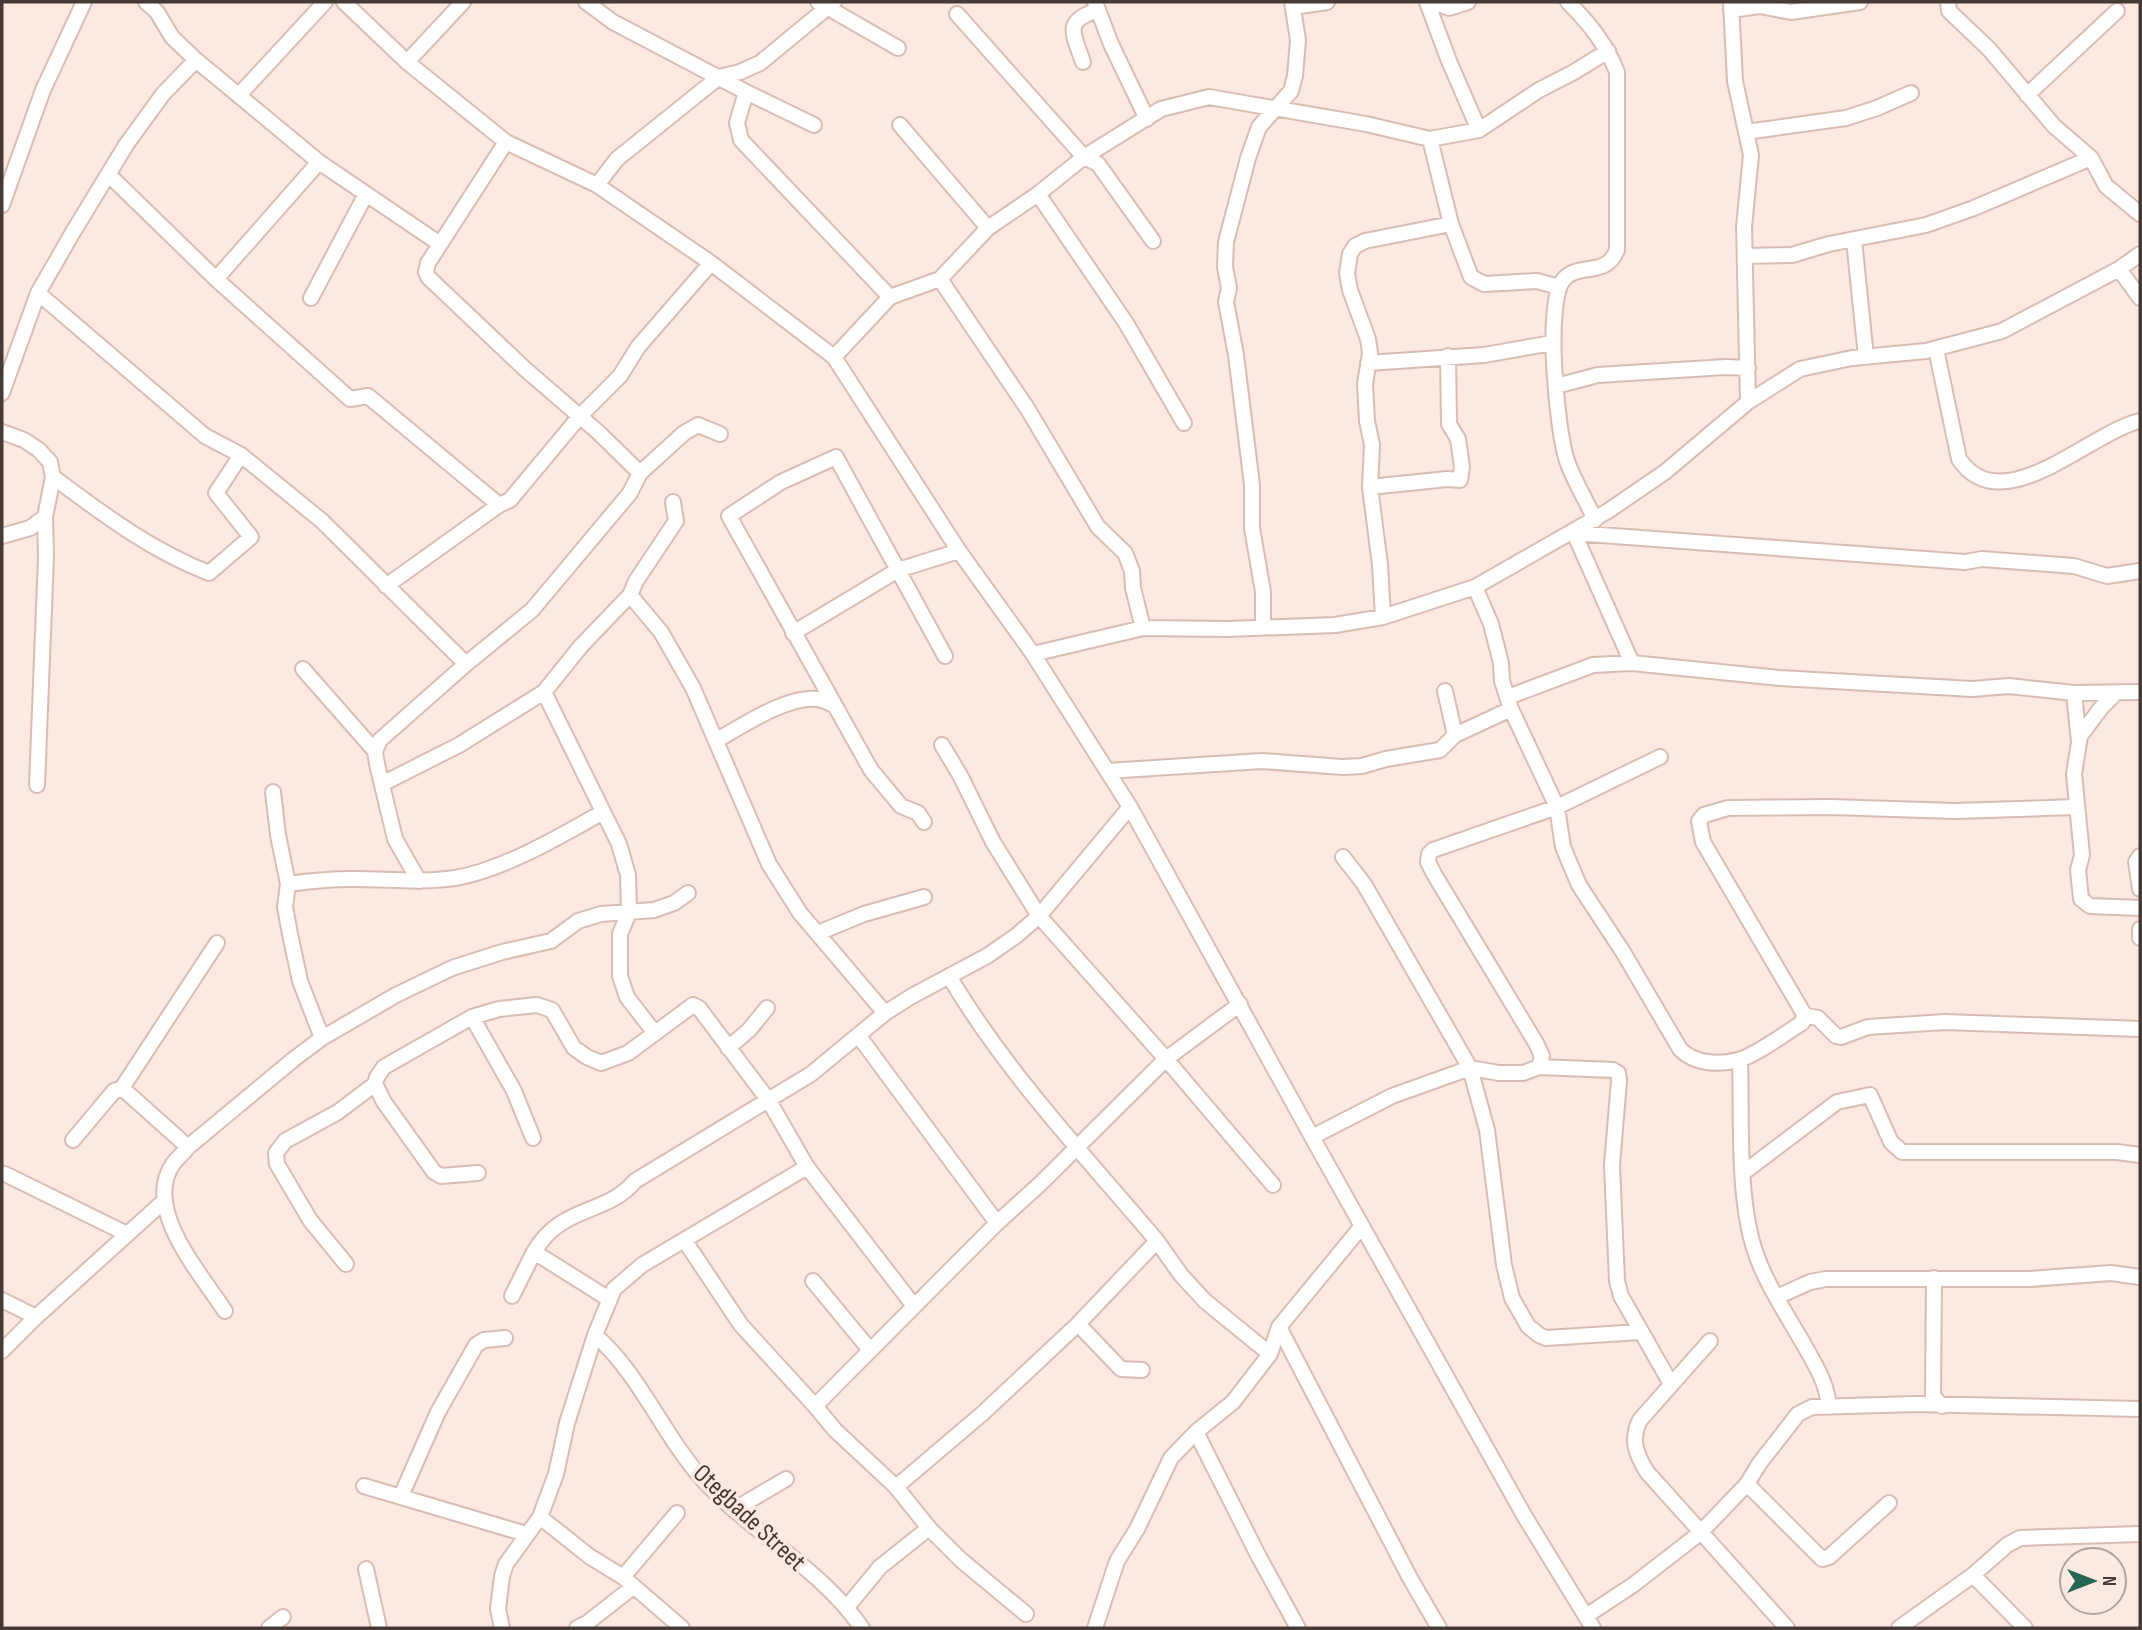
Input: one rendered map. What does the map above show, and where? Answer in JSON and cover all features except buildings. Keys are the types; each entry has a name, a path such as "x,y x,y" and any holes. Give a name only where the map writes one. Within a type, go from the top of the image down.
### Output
{"street":[{"path":"2,205 43,90 84,2"},
{"path":"146,2 157,12 172,37 319,162 440,244"},
{"path":"239,95 325,2"},
{"path":"344,2 407,62 506,142 597,185 711,263 834,357 959,551 1033,654 1130,807 1525,1517 1590,1622 1700,1533 1747,1483 1798,1413 1816,1406 1917,1404 2140,1409"},
{"path":"407,62 463,2"},
{"path":"586,2 613,22 814,125"},
{"path":"1263,627 1263,592 1252,528 1252,485 1236,355 1226,302 1229,288 1225,267 1226,242 1259,127 1291,91 1296,76 1298,40 1292,5 1327,2"},
{"path":"1427,2 1479,130"},
{"path":"1434,2 1450,8 1468,2"},
{"path":"1568,2 1581,13 1608,51 1617,72 1617,250 1613,260 1603,266 1573,273 1564,278 1559,287 1552,343 1560,425 1567,461 1595,520"},
{"path":"1748,402 1744,203 1751,155 1735,81 1731,6 1760,6 1791,12 1860,2"},
{"path":"1948,2 1949,11 1989,50 2054,126 2091,158 2106,186 2140,214"},
{"path":"597,185 617,159 719,78 760,63 826,4 898,48"},
{"path":"1083,62 1073,30 1075,21 1097,6 1147,119"},
{"path":"2027,94 2117,11"},
{"path":"957,14 1084,157 1098,164 1153,241"},
{"path":"834,357 890,298 940,279 988,228 1038,194 1084,157 1161,109 1209,97 1366,124 1430,139 1479,130 1539,90 1608,51"},
{"path":"2,393 38,293 126,145 163,94 197,60"},
{"path":"746,92 737,123 741,140 890,298"},
{"path":"1745,132 1846,118 1911,93"},
{"path":"900,125 988,228"},
{"path":"1430,139 1451,224 1466,269 1477,282 1492,284 1537,281 1559,287"},
{"path":"506,142 426,267 430,281 640,473"},
{"path":"1746,256 1792,255 1829,244 1926,225 1974,208 2091,158"},
{"path":"216,279 319,162"},
{"path":"109,175 216,279 350,399 368,396 499,505"},
{"path":"311,298 366,194"},
{"path":"1038,194 1126,323 1184,423"},
{"path":"1383,617 1380,565 1370,487 1372,445 1367,421 1365,384 1370,353 1350,290 1347,272 1350,254 1355,246 1365,241 1451,224"},
{"path":"1854,240 1866,357"},
{"path":"1033,654 1143,628 1335,625 1383,617 1475,587 1595,520 1665,472 1748,402 1800,369 1866,357 1936,349 2002,331 2119,269 2140,254"},
{"path":"386,586 499,505 510,500 580,416 620,376 638,347 711,263"},
{"path":"2119,269 2140,298"},
{"path":"940,279 1027,408 1098,527 1125,553 1132,571 1133,588 1143,628"},
{"path":"38,293 205,436 241,456 322,522 466,664"},
{"path":"1368,363 1485,355 1552,343"},
{"path":"1936,349 1959,459 1965,469 1985,480 2006,481 2033,474 2124,425 2140,421"},
{"path":"1370,487 1460,480 1458,439 1449,424 1448,356"},
{"path":"1556,386 1598,375 1748,368"},
{"path":"375,751 380,740 392,729 532,610 630,493 640,473 692,427 707,427 720,434"},
{"path":"2,432 24,440 39,450 50,462 53,477 45,517 46,557 37,785"},
{"path":"53,477 126,531 190,566 209,573 251,537 216,493 241,456"},
{"path":"924,822 918,813 901,806 871,771 729,516 780,482 836,457 946,656"},
{"path":"382,784 459,745 544,692 581,646 630,595 636,581 676,521 673,502"},
{"path":"2,536 30,528 45,517"},
{"path":"1574,533 1839,554 1965,562 1982,559 2074,566 2107,576 2140,571"},
{"path":"1574,533 1632,663"},
{"path":"793,633 898,570 959,551"},
{"path":"1475,587 1491,624 1501,663 1502,681 1557,807 1563,847 1579,885 1623,952 1680,1049 1687,1056 1698,1060 1740,1060 1802,1023 1807,1016 1814,1016 1836,1036 1841,1037 1868,1027 1945,1022 2140,1030"},
{"path":"630,595 661,632 693,688 769,864 800,913 885,1013"},
{"path":"1107,771 1262,761 1363,766 1386,759 1440,750 1455,735 1510,703 1593,665 1632,663 1780,678 1972,689 2009,686 2074,693 2140,692"},
{"path":"303,669 375,751 395,839 419,881"},
{"path":"1446,691 1455,735"},
{"path":"544,692 619,844 628,875 629,912 620,934 620,976 627,998 654,1032"},
{"path":"2074,693 2079,747"},
{"path":"2116,693 2080,736 2074,774 2082,855 2078,870 2082,902 2093,907 2140,908"},
{"path":"717,740 761,716 797,701 819,699 834,705"},
{"path":"942,745 993,842 1039,916 1273,1185"},
{"path":"1539,1067 1542,1056 1536,1043 1434,874 1428,862 1429,854 1433,850 1557,807 1660,757"},
{"path":"273,792 288,884 285,907 300,981 322,1038"},
{"path":"512,1296 540,1241 561,1222 626,1192 635,1181 769,1101 811,1074 885,1013 987,956 1039,916 1130,807"},
{"path":"1802,1023 1804,1014 1801,1007 1703,842 1699,821 1704,815 1728,808 1831,807 1955,811 2076,807"},
{"path":"288,884 351,879 419,881 457,877 489,868 561,836 603,812"},
{"path":"2140,856 2136,862 2140,889"},
{"path":"1343,858 1371,895 1470,1068 1487,1129 1504,1265 1512,1298 1528,1326 1546,1338 1640,1332"},
{"path":"225,1311 167,1217 164,1201 168,1175 173,1164 188,1147 322,1038 396,995 452,968 502,952 551,941 578,921 601,914 654,910 674,903 688,893"},
{"path":"818,933 864,914 924,897"},
{"path":"2140,930 2140,938"},
{"path":"72,1140 114,1091 122,1088 217,943"},
{"path":"949,976 997,1049 1157,1241 1181,1275 1205,1301 1270,1354"},
{"path":"815,1406 997,1223 1166,1059 1240,1004"},
{"path":"346,1264 310,1220 277,1164 276,1158 285,1141 338,1112 375,1084 377,1077 392,1062 472,1017 499,1009 546,1006 558,1020 574,1048 587,1058 601,1063 628,1053 693,1005 699,1008 769,1101 807,1167 914,1306"},
{"path":"728,1048 749,1030 767,1008"},
{"path":"472,1017 514,1091 533,1138"},
{"path":"858,1035 997,1223"},
{"path":"1740,1060 1746,1215 1754,1249 1777,1297 1824,1380 1829,1407"},
{"path":"1312,1137 1392,1096 1470,1068 1499,1073 1523,1073 1539,1067 1613,1070 1618,1073 1612,1165 1615,1264 1621,1296 1671,1384"},
{"path":"375,1084 384,1102 438,1176 478,1173"},
{"path":"122,1088 188,1147"},
{"path":"1743,1173 1837,1102 1870,1095 1891,1142 1902,1152 2117,1152 2140,1156"},
{"path":"502,1628 498,1609 502,1576 506,1564 540,1517 556,1475 568,1423 595,1335 614,1289 632,1272 807,1167"},
{"path":"5,1174 127,1234"},
{"path":"2,1351 164,1201"},
{"path":"1095,1628 1117,1561 1137,1529 1171,1458 1196,1432 1233,1402 1270,1354 1279,1327 1362,1226"},
{"path":"685,1241 741,1325 835,1430 896,1487 929,1528 961,1560 1026,1614"},
{"path":"896,1487 983,1413 1078,1324 1157,1241"},
{"path":"534,1252 609,1299"},
{"path":"1777,1297 1810,1282 1826,1279 2030,1279 2111,1273 2140,1277"},
{"path":"1934,1279 1933,1396 1942,1406"},
{"path":"813,1281 870,1349"},
{"path":"2,1300 36,1317"},
{"path":"1078,1324 1121,1369 1142,1370"},
{"path":"1279,1327 1410,1578 1439,1628"},
{"name":"Otegbade Street","path":"595,1335 611,1349 704,1481 847,1606 862,1628"},
{"path":"401,1496 438,1412 476,1345 484,1340 505,1338"},
{"path":"1710,1341 1640,1420 1634,1435 1635,1448 1647,1472 1787,1628"},
{"path":"1196,1432 1259,1558 1298,1628"},
{"path":"735,1509 786,1479"},
{"path":"1747,1483 1822,1559 1829,1558 1889,1503"},
{"path":"364,1486 526,1534"},
{"path":"577,1628 587,1623 628,1582 677,1513"},
{"path":"540,1517 589,1556 628,1582 682,1628"},
{"path":"847,1606 880,1567 929,1528"},
{"path":"1899,1628 1973,1574 2007,1545 2020,1538 2140,1534"},
{"path":"366,1569 379,1628"},
{"path":"1973,1574 2025,1628"},
{"path":"269,1628 284,1617"}]}
